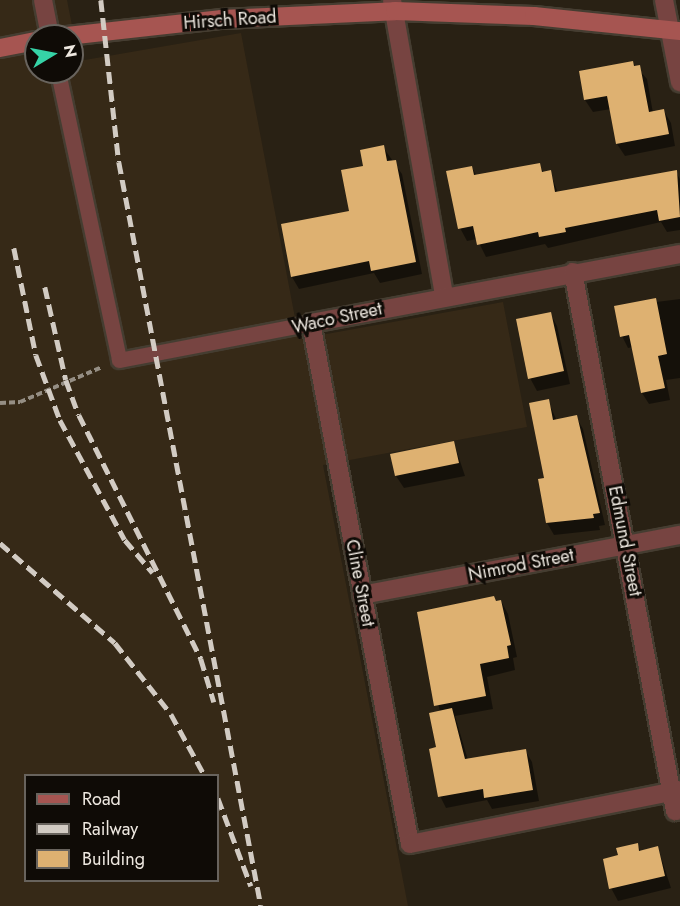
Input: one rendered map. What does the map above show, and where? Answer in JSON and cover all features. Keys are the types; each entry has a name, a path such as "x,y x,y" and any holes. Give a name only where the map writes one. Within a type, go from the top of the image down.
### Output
{"main road":[{"name":"Hirsch Road","path":"84,34 222,19 393,6 522,15 675,30"},
{"path":"0,48 24,43"}],"street":[{"path":"43,0 48,24"},
{"path":"664,0 675,30 680,82"},
{"path":"393,6 444,296"},
{"name":"Waco Street","path":"311,323 444,296 680,254"},
{"name":"Edmund Street","path":"573,272 676,791 675,811"},
{"name":"Cline Street","path":"311,323 410,844 676,791"},
{"name":"Nimrod Street","path":"362,595 680,535"}],"lane":[{"path":"61,84 119,360"},
{"name":"Waco Street","path":"119,360 311,323"}],"path":[{"path":"0,403 20,402 119,360"}],"shaded area":[{"path":"0,0 67,0 72,24 24,24 24,84 84,84 84,60 241,33 299,339 503,302 527,427 323,465 408,906 0,906"}],"building":[{"path":"633,61 634,66 640,65 649,112 664,109 669,134 616,144 607,96 584,100 579,71"},
{"path":"384,145 387,161 396,160 416,262 371,271 369,261 291,277 281,224 349,211 341,170 363,166 360,150"},
{"path":"540,163 542,172 551,170 555,192 677,170 680,217 659,221 657,210 565,228 566,232 539,237 538,232 477,245 473,226 458,229 446,171 472,166 474,175"},
{"path":"656,298 667,354 658,356 665,388 641,393 629,335 620,337 614,306"},
{"path":"551,312 564,371 528,379 516,319"},
{"path":"549,399 553,420 577,415 600,513 593,514 594,518 546,523 538,479 544,478 529,403"},
{"path":"454,441 459,463 395,476 390,454"},
{"path":"494,596 496,601 501,600 511,645 507,646 509,658 480,664 486,696 434,706 417,612"},
{"path":"452,708 465,759 526,749 533,790 484,798 483,789 438,797 429,749 436,747 429,713"},
{"path":"638,843 639,851 658,846 665,876 609,889 603,859 618,855 616,848"}],"railway":[{"path":"101,0 119,162 261,906"},
{"path":"14,248 36,355 60,420 125,540 153,573"},
{"path":"45,287 66,380 79,415 201,659 214,702"},
{"path":"0,543 115,643 171,714 204,774"},
{"path":"219,801 251,886"}]}
